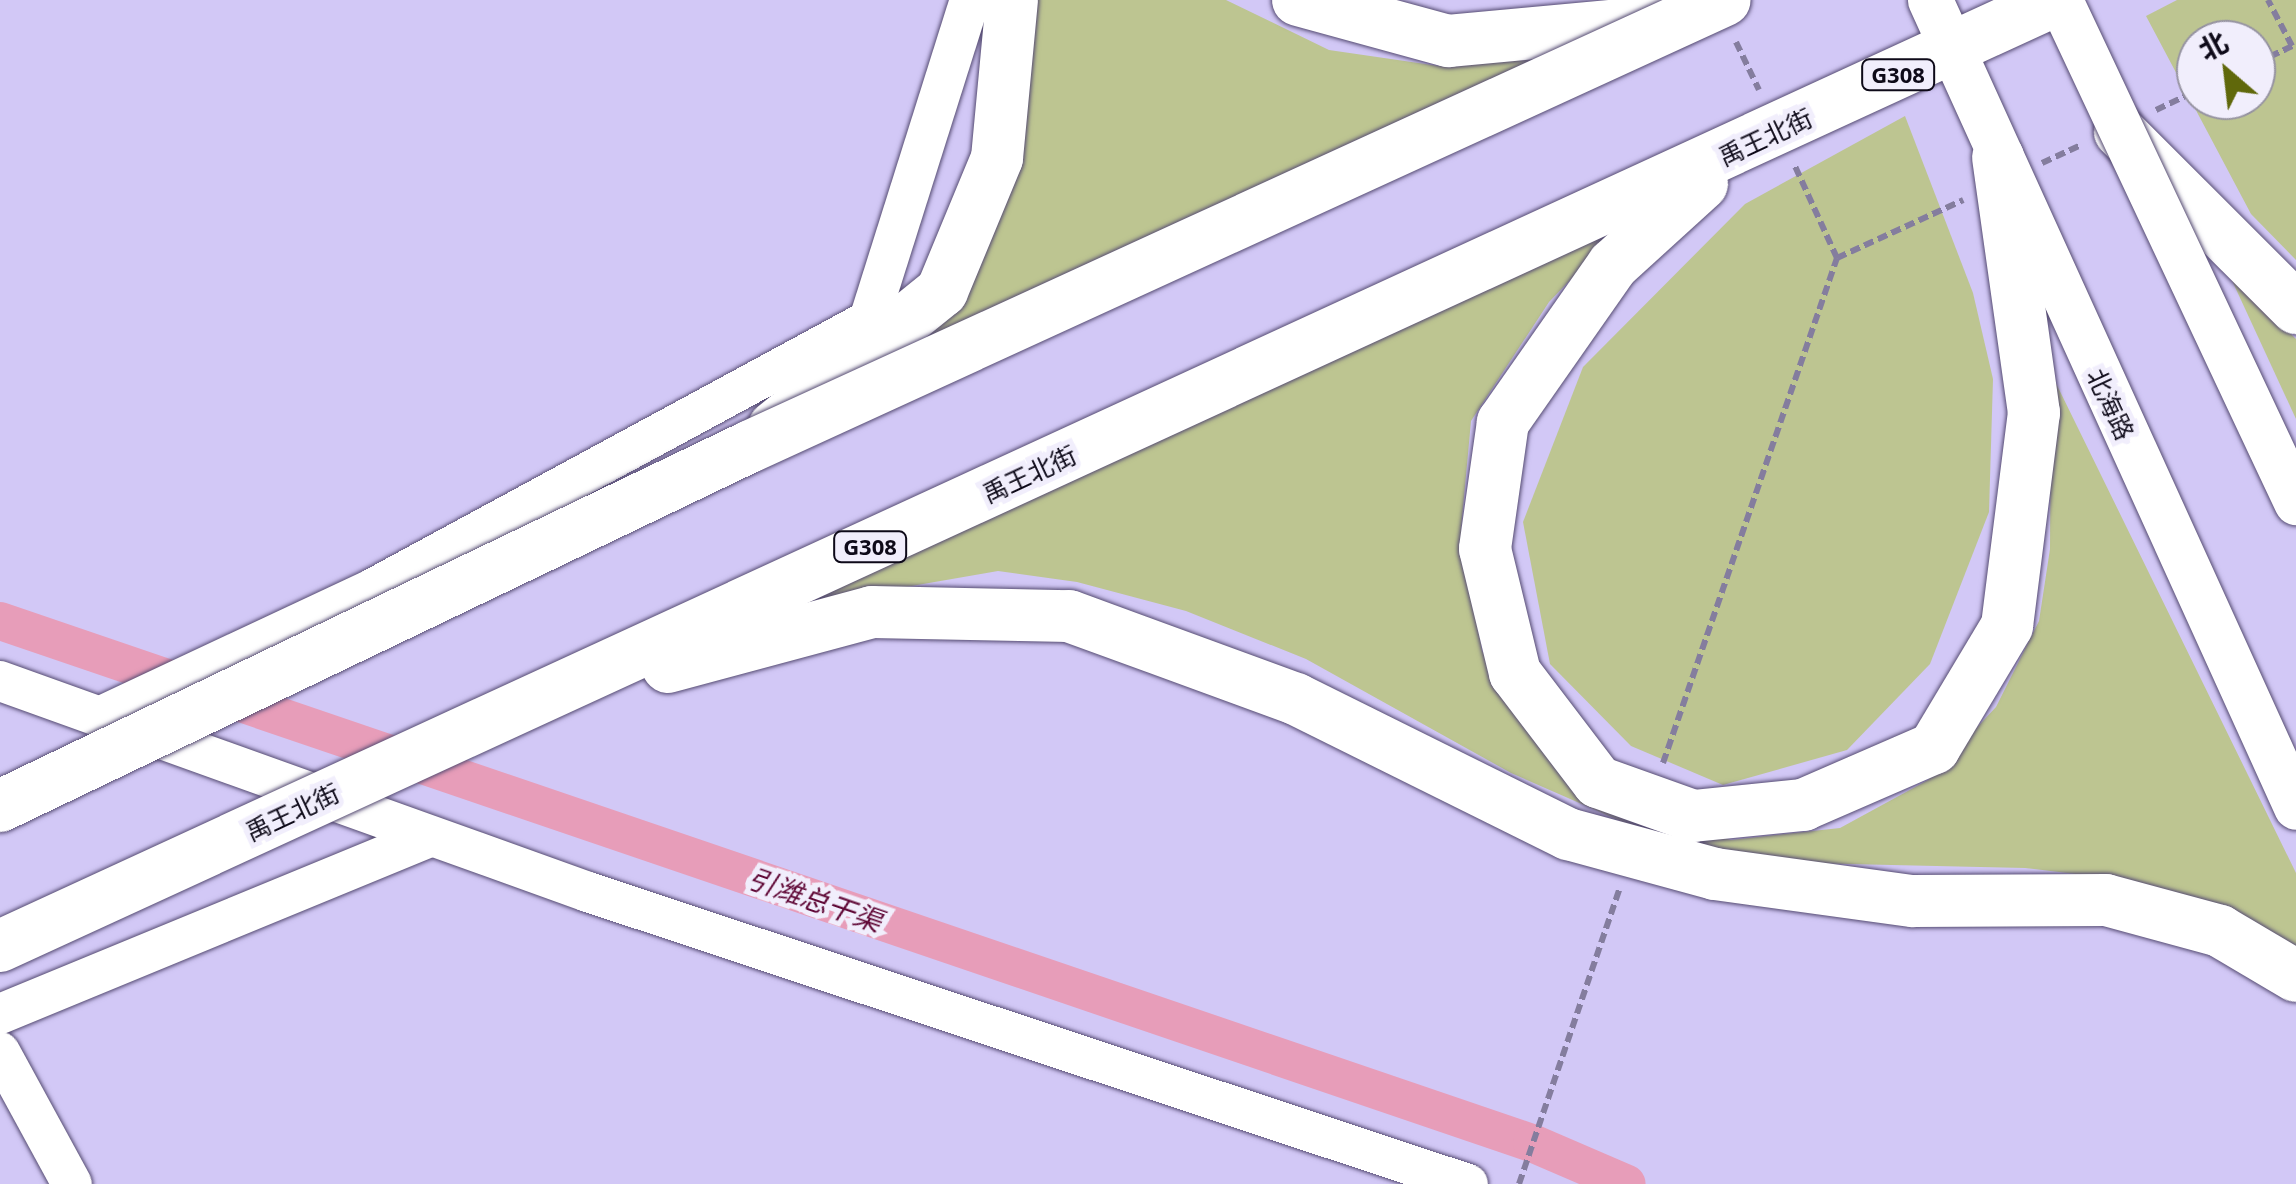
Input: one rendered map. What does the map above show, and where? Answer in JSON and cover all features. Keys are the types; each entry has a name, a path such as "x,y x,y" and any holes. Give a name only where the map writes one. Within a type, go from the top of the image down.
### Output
{"highway":[{"path":"749,447 942,290 997,158 1012,0"},
{"path":"1298,0 1448,41 1705,10"},
{"name":"禹王北街","path":"0,946 2058,0"},
{"path":"0,806 749,447 1705,10"},
{"path":"2119,130 2296,308"},
{"path":"1740,149 1613,265 1503,422 1485,550 1515,673 1598,782 1693,816 1803,805 1934,748 2007,626 2034,413 1998,158"},
{"path":"522,707 872,612 1069,616 1296,699 1568,834 1715,874 1913,901 2106,900 2220,931 2296,976"}],"main road":[{"name":"北海路","path":"1930,0 1998,158 2296,807"},
{"path":"2058,0 2296,502"}],"street":[{"path":"100,716 391,578 869,320 970,0"},
{"path":"0,681 431,836 1468,1184"},
{"path":"0,1014 431,836"},
{"path":"0,1052 72,1184"}],"path":[{"path":"2268,0 2294,47"},
{"path":"1662,768 1837,258"},
{"path":"1519,1184 1622,882"}],"green space":[{"path":"1031,0 1226,0 1329,50 1439,66 1564,55 904,350"},
{"path":"2177,0 2296,0 2296,260 2251,214 2201,120 2276,120 2276,20 2176,20 2176,73 2146,16"},
{"path":"1905,116 1973,293 1993,379 1989,512 1930,664 1847,750 1723,785 1631,746 1550,664 1523,522 1583,367 1745,204"},
{"path":"1630,218 1549,302 1471,421 1461,530 1482,651 1551,761 1590,798 1731,840 1840,828 1928,780 1996,707 2039,621 2050,549 2051,373 2296,873 2296,953 2117,879 2025,868 1803,863 1657,837 1511,773 1306,659 1186,611 1077,582 998,571 756,613"},
{"path":"2229,274 2296,339 2296,419"}],"waterway":[{"name":"引潍总干渠","path":"0,621 1532,1143 1627,1184"}]}
